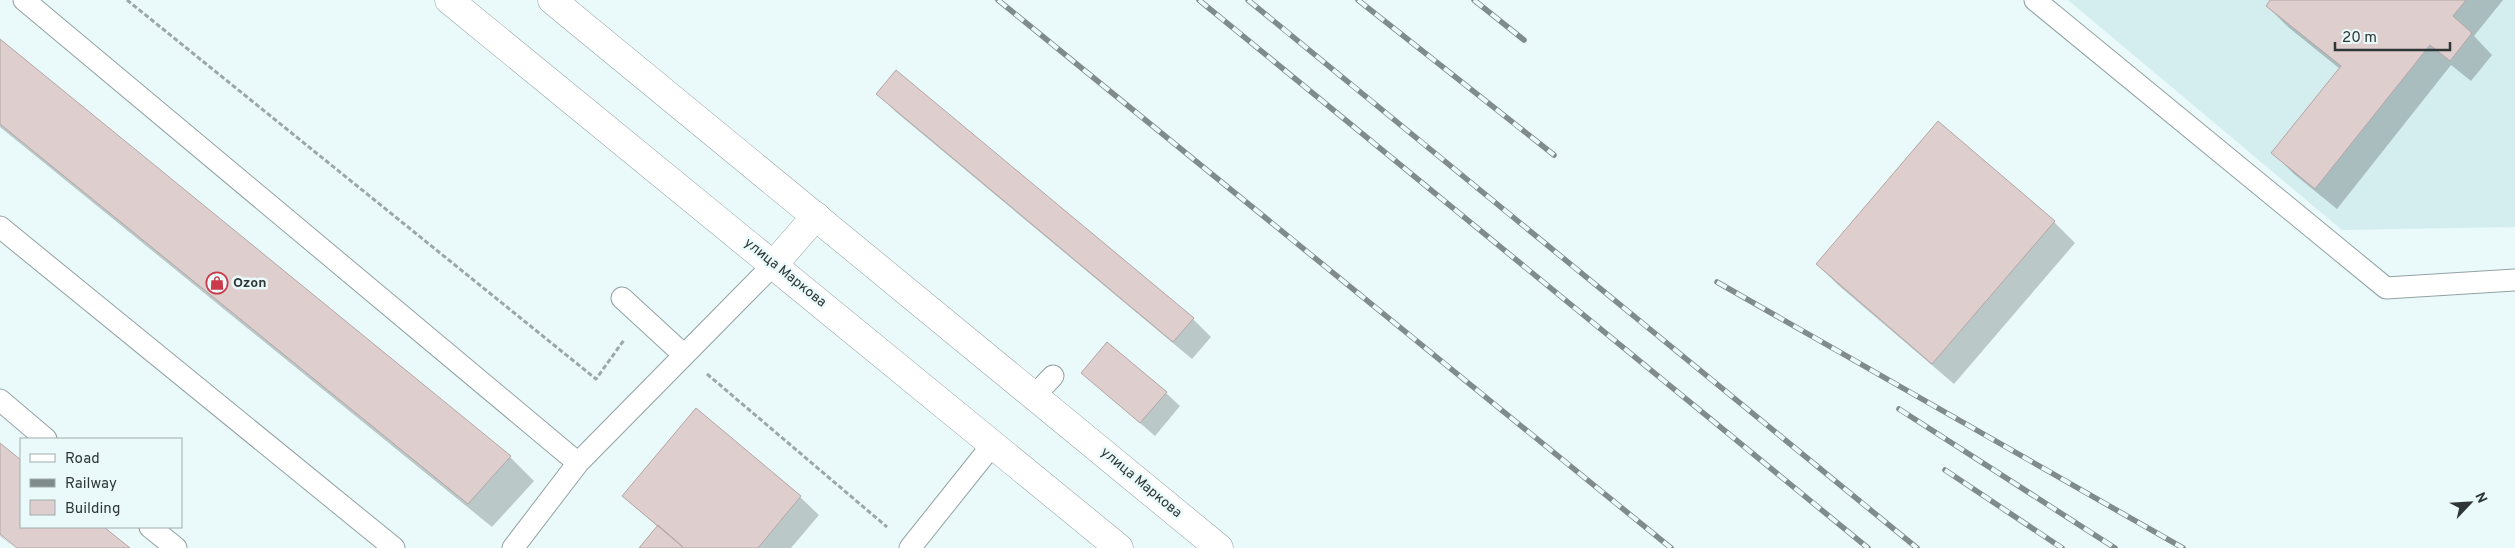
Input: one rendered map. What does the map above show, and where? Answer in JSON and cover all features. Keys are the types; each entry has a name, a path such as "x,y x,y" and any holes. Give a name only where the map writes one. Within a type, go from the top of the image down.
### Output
{"main road":[{"name":"улица Маркова","path":"449,0 774,264 1118,548"},
{"name":"улица Маркова","path":"552,0 816,216 1044,386 1219,548"},
{"path":"774,264 816,216"}],"lane":[{"path":"24,0 578,463"},
{"path":"2035,0 2386,288 2515,280"},
{"path":"0,227 394,548"},
{"path":"513,548 578,463 774,264"},
{"path":"622,298 684,355"},
{"path":"0,400 45,438"},
{"path":"910,547 993,444"},
{"path":"151,528 176,548"}],"path":[{"path":"126,0 596,379 626,337"},
{"path":"684,355 910,547"}],"shaded area":[{"path":"2068,0 2515,0 2515,227 2342,230"}],"building":[{"path":"2270,0 2466,0 2453,16 2472,33 2450,61 2430,45 2315,189 2271,153 2341,66 2266,6"},
{"path":"0,39 511,456 468,504 0,124"},
{"path":"896,70 1194,318 1173,342 876,94"},
{"path":"1938,121 2055,221 1932,364 1816,264"},
{"path":"1107,342 1167,392 1140,423 1081,373"},
{"path":"696,408 801,496 758,548 684,548 622,496"},
{"path":"0,443 20,459 20,528 105,528 130,548 17,548 0,534"},
{"path":"658,525 684,548 639,548"}],"railway":[{"path":"998,0 1671,548"},
{"path":"1199,0 1868,548"},
{"path":"1248,0 1917,548"},
{"path":"1358,0 1554,155"},
{"path":"1474,0 1524,40"},
{"path":"1717,282 2183,548"},
{"path":"1899,409 2115,548"},
{"path":"1945,470 2062,548"}],"place":[{"name":"Ozon","path":"217,283"}]}
